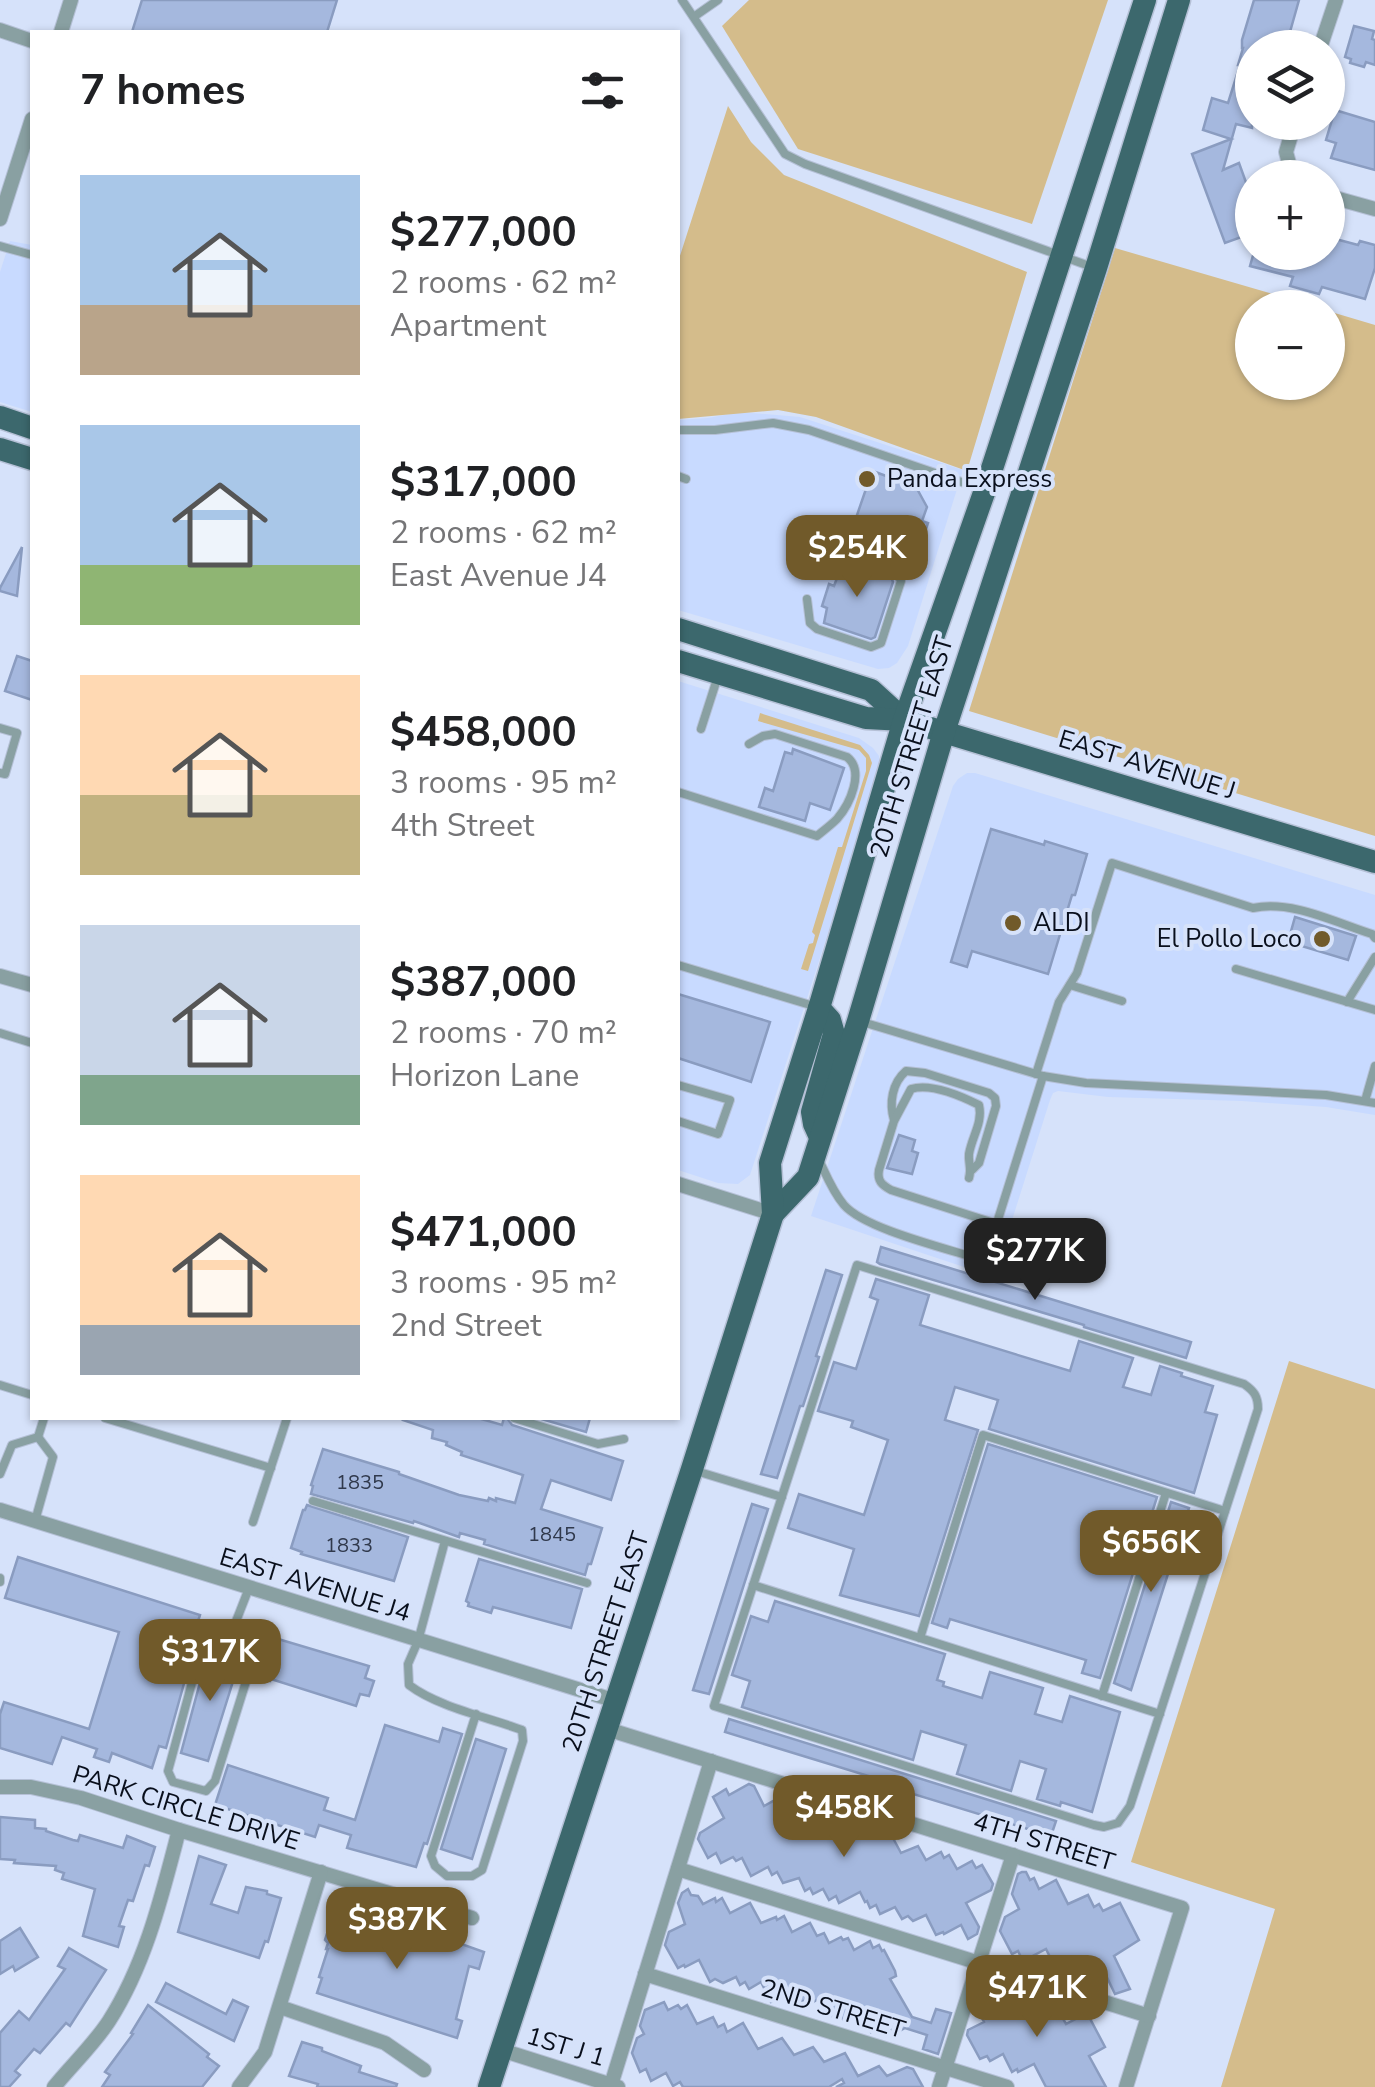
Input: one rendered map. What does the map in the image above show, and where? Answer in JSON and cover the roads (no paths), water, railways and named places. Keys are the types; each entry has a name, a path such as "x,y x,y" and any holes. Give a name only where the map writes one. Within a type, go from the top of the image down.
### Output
{"main road":[{"name":"20TH STREET EAST","path":"489,2087 773,1214 770,1163 904,720 985,490 1144,0"},
{"name":"20TH STREET EAST","path":"773,1214 808,1177 944,732 1180,0"},
{"path":"0,416 30,427"},
{"path":"0,449 30,458"},
{"name":"EAST AVENUE J","path":"680,630 871,690 904,720"},
{"path":"680,638 713,640"},
{"name":"EAST AVENUE J","path":"680,661 866,718 904,720 1375,862"},
{"path":"818,1145 812,1112 834,1034 830,1020 819,1008"}],"street":[{"path":"61,30 71,0"},
{"path":"1326,30 1336,0"},
{"path":"0,30 30,40"},
{"path":"0,219 30,125"},
{"path":"1345,201 1375,209"},
{"path":"0,976 30,985"},
{"path":"680,1185 773,1214"},
{"name":"EAST AVENUE J4","path":"0,1510 616,1701"},
{"name":"4TH STREET","path":"607,1728 1182,1908 1149,2016"},
{"path":"614,2086 712,1761"},
{"name":"PARK CIRCLE DRIVE","path":"0,1787 31,1786 81,1798 472,1918"},
{"path":"54,2087 108,2022 132,1978 157,1916 179,1830"},
{"path":"938,2087 1013,1856"},
{"path":"678,1868 1149,2016 1126,2087"},
{"path":"239,2087 265,2052 321,1872"},
{"name":"2ND STREET","path":"645,1974 1007,2087"},
{"path":"280,2007 384,2043 424,2070"},
{"name":"1ST J 1","path":"501,2050 614,2086"}],"lane":[{"path":"682,0 785,154 1096,268"},
{"path":"694,16 718,0"},
{"path":"0,246 30,254"},
{"path":"680,430 773,423 809,430 985,490"},
{"path":"807,598 810,624 817,629 871,647 881,643 901,581 896,571 824,548"},
{"path":"701,729 719,673"},
{"path":"0,728 17,733 5,774 0,773"},
{"path":"680,793 817,836 838,817 856,778 856,768 847,756 775,734 750,744"},
{"path":"818,1145 832,1187 846,1208 866,1223 985,1260 1059,1002 1077,974 1112,863 1253,908 1273,904 1288,907 1375,938"},
{"path":"1347,1002 1375,958"},
{"path":"680,965 819,1008"},
{"path":"1236,969 1375,1010"},
{"path":"1070,985 1122,1001"},
{"path":"858,1021 1039,1075 1086,1083 1326,1095 1375,1103"},
{"path":"0,1033 30,1043"},
{"path":"1365,1101 1375,1066"},
{"path":"894,1121 892,1097 897,1080 906,1071 926,1073 995,1098 979,1163 970,1174 968,1157 980,1122 978,1105 918,1086 907,1094 894,1121 878,1176 882,1184 997,1224"},
{"path":"680,1086 730,1100 718,1134 680,1122"},
{"path":"857,1265 1244,1384 1258,1398 1258,1409 1225,1512 1130,1806 1118,1823 1104,1826 714,1706 857,1265"},
{"path":"0,1385 30,1394"},
{"path":"38,1438 43,1420"},
{"path":"111,1420 270,1468"},
{"path":"253,1522 285,1420"},
{"path":"520,1420 598,1444 624,1439"},
{"path":"920,1638 983,1435 1225,1512"},
{"path":"0,1474 12,1446 38,1438"},
{"path":"35,1521 53,1457 38,1438"},
{"path":"692,1470 782,1497"},
{"path":"1102,1696 1166,1493"},
{"path":"314,1500 587,1584"},
{"path":"445,1541 408,1664 409,1685 423,1696 476,1714 522,1730 523,1741 482,1870 472,1876 447,1876 435,1866 431,1856 476,1714"},
{"path":"753,1586 1160,1714"},
{"path":"233,1629 249,1588"},
{"path":"216,1629 233,1629 248,1638 254,1656 214,1782 206,1791 174,1782 168,1771 203,1642 216,1629"}],"place":[{"name":"Panda Express","path":"867,479"},
{"name":"ALDI","path":"1013,923"},
{"name":"El Pollo Loco","path":"1322,939"}]}
